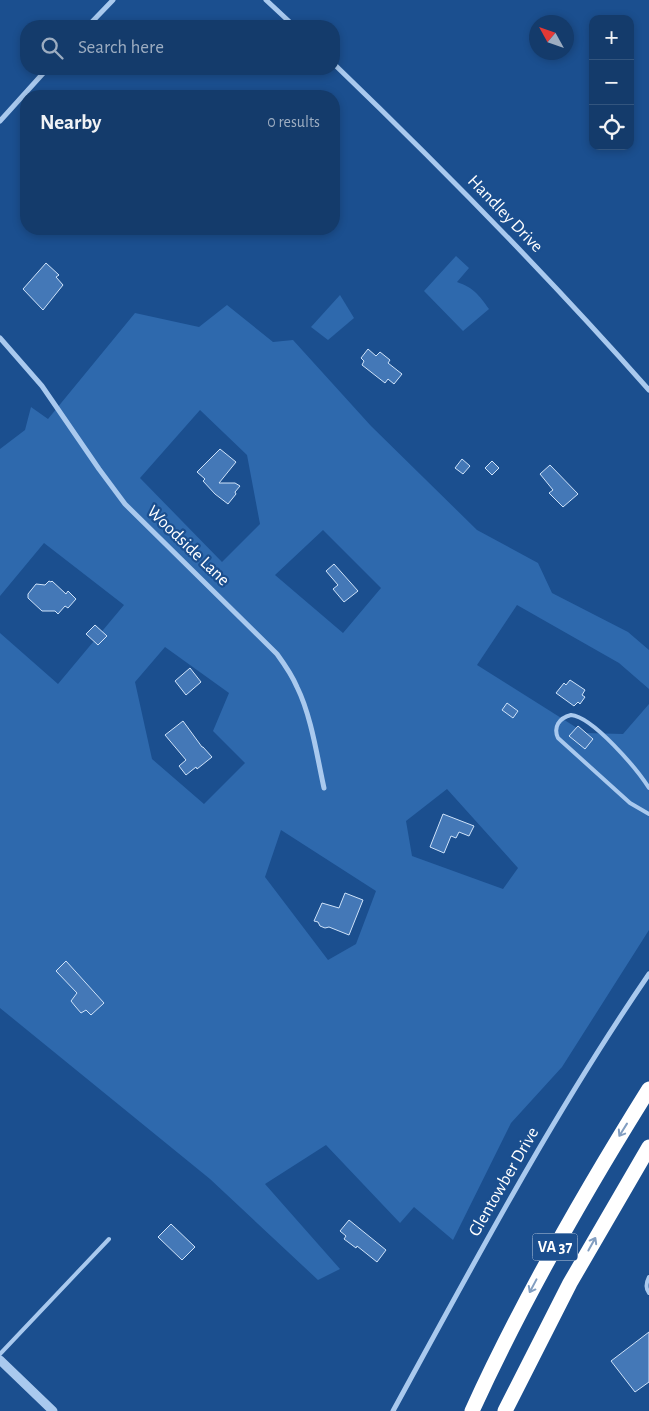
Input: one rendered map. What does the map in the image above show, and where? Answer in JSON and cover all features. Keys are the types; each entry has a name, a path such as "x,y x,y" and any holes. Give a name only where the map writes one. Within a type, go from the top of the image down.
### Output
{"highway":[{"name":"VA 37","path":"472,1411 537,1279 573,1214 649,1088"},
{"name":"VA 37","path":"505,1411 570,1283 649,1147"},
{"path":"510,1411 570,1283"}],"street":[{"path":"94,20 113,0"},
{"path":"266,0 288,20"},
{"name":"Handley Drive","path":"340,70 463,190 605,340 649,390"},
{"path":"28,90 42,75"},
{"path":"0,120 20,99"},
{"name":"Woodside Lane","path":"0,338 42,386 125,504 269,645 285,665 298,688 305,706 324,788"},
{"name":"Glentowber Drive","path":"393,1411 529,1164 581,1078 649,974"},
{"path":"0,1360 53,1411"}],"lane":[{"path":"649,788 638,771 624,756 583,718 571,715 560,720 556,726 558,738 630,803 649,814"},
{"path":"0,1354 110,1239"},
{"path":"649,1277 646,1282 649,1293"}],"shaded area":[{"path":"456,256 469,268 457,282 476,293 489,309 463,331 424,291"},
{"path":"340,295 354,318 328,340 311,327"},
{"path":"227,305 273,342 293,340 371,426 477,530 538,563 552,593 628,632 649,650 649,689 619,663 517,605 477,665 585,733 623,734 649,704 649,930 562,1067 511,1123 453,1240 414,1207 400,1223 326,1145 265,1184 340,1269 318,1280 210,1179 0,1008 0,633 58,684 124,605 44,543 0,596 0,449 25,430 31,407 48,419 135,313 199,327","holes":["200,410 247,455 260,524 222,562 140,478","323,530 381,588 343,633 275,575","165,647 229,693 213,731 245,763 204,804 152,759 135,682","447,789 518,868 503,889 412,856 406,821","281,830 376,891 356,944 328,960 265,877"]}],"building":[{"path":"46,263 59,275 56,277 63,285 43,310 23,289"},
{"path":"368,349 376,356 380,352 390,360 388,363 402,374 394,384 388,379 385,383 362,365 364,361 361,358"},
{"path":"220,449 236,462 219,483 235,483 240,486 228,504 215,494 203,481 205,479 197,472"},
{"path":"462,459 470,466 463,474 455,468"},
{"path":"492,461 499,468 492,475 485,468"},
{"path":"550,465 578,494 563,507 549,493 553,490 540,474"},
{"path":"334,564 358,591 344,602 333,589 338,585 326,571"},
{"path":"52,581 66,594 68,591 76,599 68,608 65,606 58,614 55,611 42,611 28,598 28,594 36,584 45,585"},
{"path":"95,625 107,636 98,645 86,634"},
{"path":"190,668 201,682 186,695 175,681"},
{"path":"570,680 585,690 582,695 585,697 580,704 578,702 574,706 556,693 564,683 566,685"},
{"path":"507,703 518,711 513,718 502,710"},
{"path":"183,721 202,747 212,757 186,775 179,766 186,760 165,735"},
{"path":"578,726 593,739 585,749 569,736"},
{"path":"443,814 474,826 469,836 459,832 456,838 451,836 444,853 430,847"},
{"path":"345,893 363,900 349,935 329,927 320,926 318,922 314,921 322,903 339,908"},
{"path":"66,961 104,1003 91,1015 86,1010 81,1013 71,1001 77,993 56,971"},
{"path":"349,1220 386,1250 377,1262 357,1246 356,1248 344,1239 346,1236 340,1231"},
{"path":"171,1224 195,1247 182,1260 158,1237"},
{"path":"649,1332 649,1382 635,1392 611,1361"}]}
